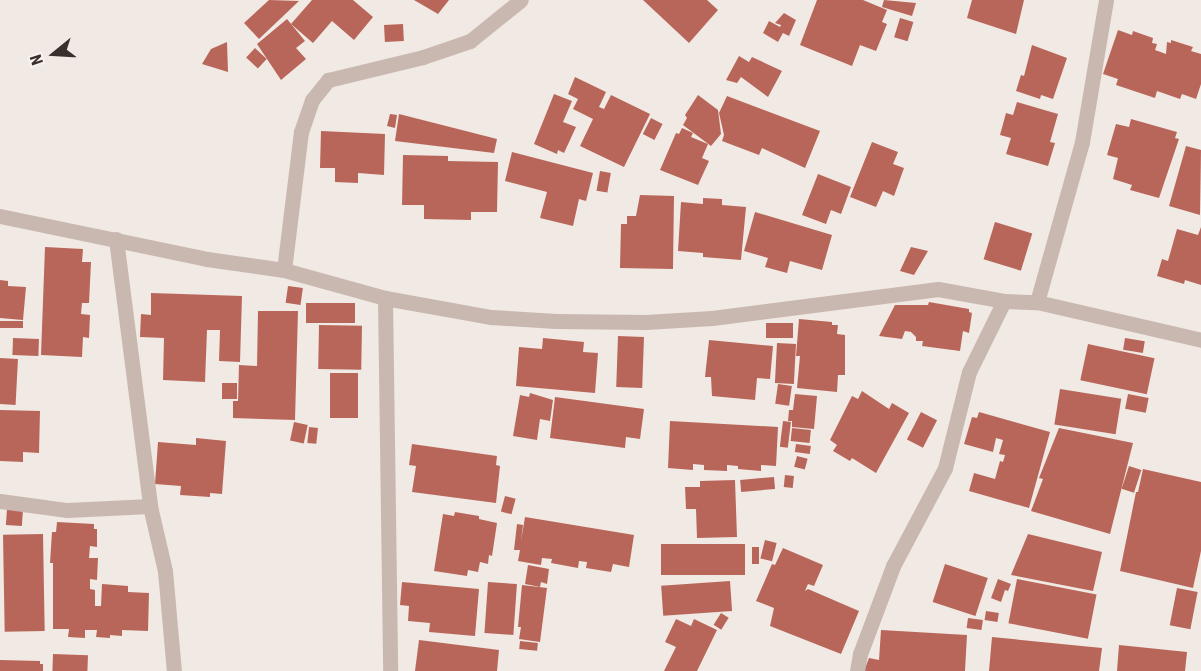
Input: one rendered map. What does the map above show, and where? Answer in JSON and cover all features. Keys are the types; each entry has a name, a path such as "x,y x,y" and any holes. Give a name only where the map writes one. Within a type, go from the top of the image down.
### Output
{"street":[{"path":"284,270 301,132 312,100 328,80 423,57 471,41 521,0"},
{"path":"1037,302 1082,142 1106,0"},
{"path":"0,216 207,259 284,270 385,298 491,317 556,321 646,322 723,317 938,289 1004,301 1037,302 1201,339"},
{"path":"116,239 150,506 165,572 174,671"},
{"path":"385,298 390,671"},
{"path":"857,671 860,654 893,566 945,468 969,372 1004,301"},
{"path":"0,501 67,510 150,506"}],"building":[{"path":"269,0 299,1 259,39 244,23"},
{"path":"312,0 353,0 373,17 354,40 332,21 313,43 291,24"},
{"path":"414,0 449,0 438,14"},
{"path":"643,0 707,0 718,10 689,43"},
{"path":"817,0 863,0 887,10 882,22 887,24 876,51 860,45 852,66 800,45"},
{"path":"884,0 916,3 912,16 882,7"},
{"path":"972,0 1024,0 1016,34 967,18"},
{"path":"784,13 796,20 789,36 783,33 778,42 763,33 769,21 780,27 781,25 775,23"},
{"path":"900,18 913,22 908,41 894,37"},
{"path":"287,19 305,41 296,48 306,59 281,80 257,44"},
{"path":"403,24 404,41 385,42 384,25"},
{"path":"1118,30 1132,35 1133,31 1153,38 1152,43 1157,44 1155,50 1166,54 1167,42 1171,43 1171,40 1193,47 1191,51 1201,54 1201,84 1196,99 1182,94 1180,99 1157,91 1155,98 1116,85 1118,79 1103,74"},
{"path":"227,42 228,72 202,64 211,49"},
{"path":"1032,45 1067,58 1053,99 1041,95 1040,99 1016,91 1021,75 1024,76"},
{"path":"255,48 267,59 258,68 246,58"},
{"path":"739,56 749,62 752,57 782,71 768,97 741,77 737,83 726,80"},
{"path":"575,77 606,92 599,107 604,109 611,95 650,114 624,167 580,146 593,119 573,109 578,99 568,94"},
{"path":"554,94 572,101 563,122 576,127 564,153 558,150 557,154 534,144"},
{"path":"698,95 718,110 721,134 711,146 683,125 687,118 685,115"},
{"path":"727,96 820,131 805,168 762,148 759,155 722,141 724,135 719,113"},
{"path":"1017,102 1058,114 1050,142 1055,143 1048,166 1006,154 1011,138 1000,135 1006,113 1013,115"},
{"path":"390,114 397,115 395,128 387,126"},
{"path":"399,114 497,139 494,153 395,141"},
{"path":"651,118 663,124 654,140 643,134"},
{"path":"1131,119 1177,132 1175,138 1179,139 1159,198 1130,190 1132,185 1113,179 1118,158 1107,155 1116,124 1129,127"},
{"path":"682,128 693,133 691,137 708,144 702,158 709,161 698,185 660,170 676,133 679,134"},
{"path":"321,131 385,134 384,175 358,173 358,183 335,182 335,168 320,168"},
{"path":"872,142 898,152 893,164 904,168 894,196 883,191 876,207 850,197"},
{"path":"1186,146 1201,150 1200,215 1169,206"},
{"path":"512,152 593,173 586,201 579,199 573,226 540,218 547,192 505,181"},
{"path":"403,155 448,156 448,161 498,162 497,212 471,212 471,220 424,219 424,205 402,205"},
{"path":"600,171 611,173 607,193 597,191"},
{"path":"818,174 851,187 841,214 831,210 826,224 802,215"},
{"path":"640,195 674,196 673,269 620,268 621,224 627,224 627,216 636,216"},
{"path":"703,198 722,199 722,205 746,207 741,260 703,257 703,253 678,251 681,202 703,204"},
{"path":"755,212 832,235 822,270 790,261 787,273 765,267 768,258 744,251"},
{"path":"995,222 1032,233 1021,271 984,259"},
{"path":"1201,227 1201,285 1185,280 1184,284 1157,276 1162,259 1168,261 1177,229 1198,235"},
{"path":"45,247 83,249 82,262 91,262 89,303 82,303 81,314 90,315 89,338 83,337 82,357 41,355"},
{"path":"911,247 928,251 914,275 900,271"},
{"path":"0,280 8,281 8,286 26,287 23,320 0,318"},
{"path":"288,286 303,288 300,305 286,303"},
{"path":"151,293 242,296 240,362 219,361 220,330 207,330 205,382 163,380 164,338 140,337 141,314 151,315"},
{"path":"929,302 969,309 972,313 969,333 963,331 960,351 922,346 923,341 916,341 916,337 911,332 905,331 902,339 879,336 895,305 928,305"},
{"path":"306,303 355,303 355,323 306,323"},
{"path":"258,311 298,311 295,420 233,418 233,401 238,401 239,365 257,366"},
{"path":"799,319 832,322 832,325 838,325 837,334 845,335 845,375 838,375 837,392 797,388 800,356 796,356"},
{"path":"0,321 23,321 23,328 0,328"},
{"path":"766,323 793,323 793,338 766,338"},
{"path":"319,325 362,326 361,370 318,369"},
{"path":"618,336 644,337 642,388 616,387"},
{"path":"13,338 39,339 38,356 12,355"},
{"path":"543,338 584,342 583,352 598,353 595,393 516,386 519,347 542,349"},
{"path":"1125,338 1145,341 1143,353 1123,350"},
{"path":"709,340 773,346 770,379 757,378 755,400 712,396 711,377 705,377"},
{"path":"777,343 796,344 794,384 775,383"},
{"path":"1088,344 1155,358 1147,394 1080,380"},
{"path":"0,358 18,359 16,405 0,404"},
{"path":"330,373 358,373 358,418 330,418"},
{"path":"222,383 237,383 237,399 222,399"},
{"path":"778,384 792,386 789,406 775,404"},
{"path":"1060,389 1121,399 1116,434 1054,425"},
{"path":"862,391 889,409 892,403 909,413 876,473 852,458 850,461 833,451 837,445 830,440 852,396 858,399"},
{"path":"530,393 553,400 550,421 540,419 537,440 513,436 520,395 529,397"},
{"path":"795,394 817,396 814,429 792,427 792,421 788,421 789,410 793,410"},
{"path":"1128,394 1149,398 1146,413 1125,409"},
{"path":"555,397 644,409 640,439 626,437 625,448 550,438"},
{"path":"0,410 40,411 39,453 23,452 23,462 0,461"},
{"path":"921,412 937,420 923,448 907,440"},
{"path":"979,412 1050,432 1029,508 969,491 974,473 995,479 1000,461 1003,462 1005,455 999,454 1003,440 996,438 993,452 964,444 972,417 977,418"},
{"path":"670,421 778,427 776,466 761,465 761,471 738,469 738,466 727,465 727,471 704,470 704,465 693,464 693,470 668,468"},
{"path":"783,421 791,422 788,448 780,447"},
{"path":"294,422 308,425 304,443 290,441"},
{"path":"309,427 318,428 316,444 307,443"},
{"path":"792,428 811,430 810,443 791,441"},
{"path":"1059,428 1133,443 1110,534 1031,511 1043,479 1039,478"},
{"path":"196,438 226,441 222,494 210,493 210,497 180,495 181,486 155,484 158,442 196,445"},
{"path":"412,444 497,456 496,465 500,466 496,503 412,492 416,466 409,465"},
{"path":"796,444 811,446 810,454 795,452"},
{"path":"797,456 808,459 805,469 794,467"},
{"path":"1129,466 1141,470 1134,493 1122,489"},
{"path":"1143,469 1201,482 1201,551 1193,588 1120,571"},
{"path":"785,475 794,476 793,488 784,487"},
{"path":"774,477 775,489 741,492 740,480"},
{"path":"735,480 737,537 697,538 696,509 686,509 685,487 700,487 700,481"},
{"path":"505,496 516,499 511,514 501,511"},
{"path":"7,509 23,510 22,526 6,525"},
{"path":"455,512 479,516 479,519 497,523 492,556 489,555 488,564 480,562 478,572 468,570 467,576 434,571 443,514 454,516"},
{"path":"525,517 634,535 629,567 613,564 611,572 586,568 587,562 579,561 578,568 551,563 552,559 542,558 541,565 518,561 520,550 514,550 517,524 523,525 521,541"},
{"path":"57,522 94,524 94,529 97,529 97,547 90,546 89,558 98,558 97,580 90,579 90,589 95,590 95,606 101,606 102,584 128,586 128,592 149,593 148,631 122,630 122,636 110,635 110,638 96,637 97,630 85,630 85,638 68,637 69,629 53,629 53,563 50,563 52,532 56,532"},
{"path":"43,534 45,631 5,632 3,535"},
{"path":"1028,534 1102,552 1093,591 1011,575"},
{"path":"765,540 777,543 772,561 760,558"},
{"path":"661,544 745,544 745,575 661,575"},
{"path":"752,547 759,547 759,564 752,564"},
{"path":"783,548 823,565 814,586 808,584 805,591 808,589 859,611 841,654 770,626 774,608 756,601 772,564 775,565"},
{"path":"945,564 988,578 975,616 933,602"},
{"path":"528,565 549,569 547,584 541,582 540,587 525,584"},
{"path":"998,579 1011,584 1008,591 1005,590 1001,602 991,598"},
{"path":"1017,579 1097,594 1088,639 1008,623"},
{"path":"730,581 732,611 663,616 661,586"},
{"path":"402,582 479,589 475,636 429,632 430,623 408,621 409,606 400,605"},
{"path":"488,582 517,584 513,635 484,633"},
{"path":"522,585 547,588 540,642 519,639"},
{"path":"1177,588 1198,592 1190,629 1170,625"},
{"path":"986,611 999,613 997,622 985,620"},
{"path":"721,613 729,618 721,630 714,625"},
{"path":"968,618 983,620 981,630 967,628"},
{"path":"676,619 691,626 694,619 717,630 697,671 664,671 676,647 665,642"},
{"path":"881,630 967,635 965,671 864,671 869,658 879,660"},
{"path":"992,637 1102,648 1099,671 989,671"},
{"path":"419,640 499,650 497,671 415,671"},
{"path":"520,641 538,643 537,651 519,649"},
{"path":"1119,645 1187,652 1185,671 1117,671"},
{"path":"53,654 88,655 87,671 52,671"},
{"path":"0,660 40,661 40,664 43,664 43,671 0,671"}]}
